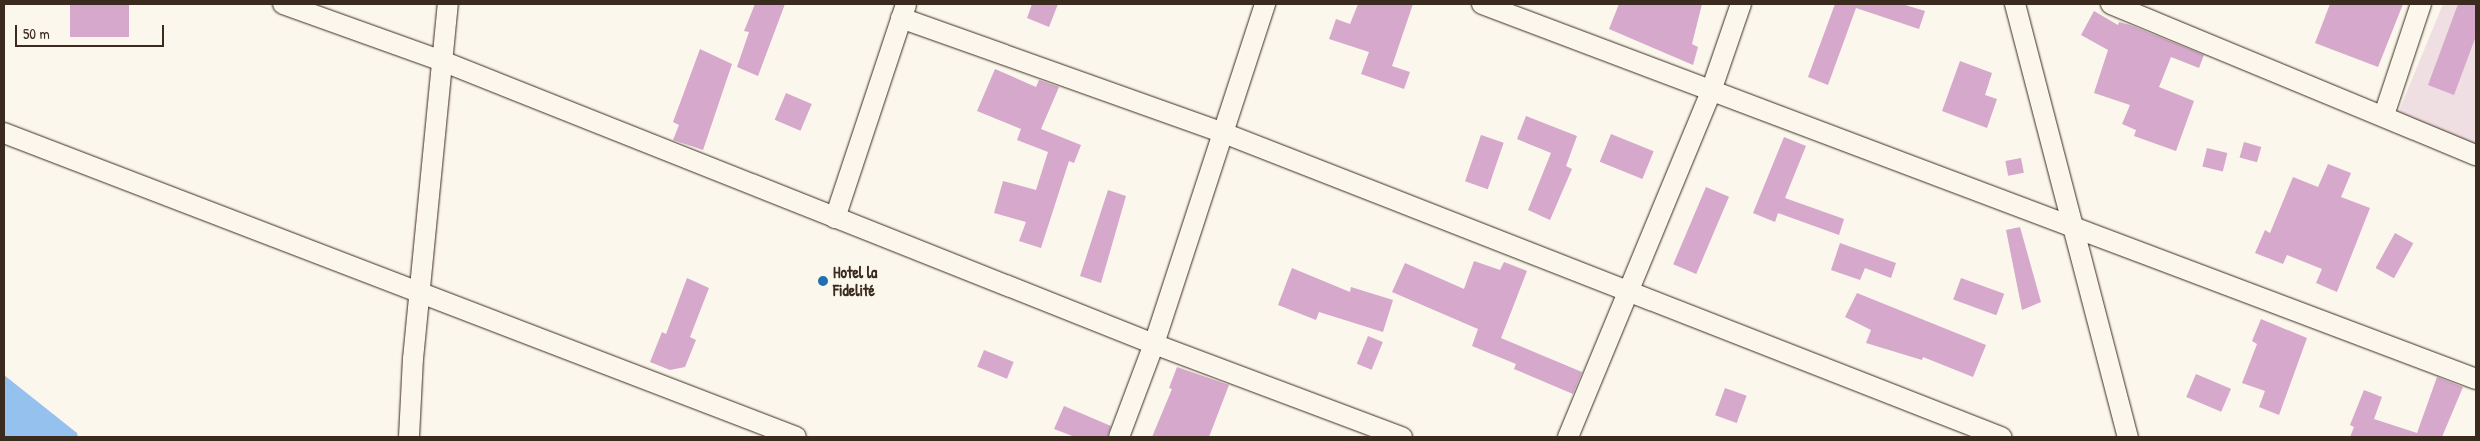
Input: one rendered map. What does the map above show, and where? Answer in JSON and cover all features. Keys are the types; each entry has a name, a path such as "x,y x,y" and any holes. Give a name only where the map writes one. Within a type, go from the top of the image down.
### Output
{"street":[{"path":"283,4 442,62 1154,344 1402,437"},
{"path":"409,437 420,291 448,4"},
{"path":"1119,437 1154,344 1221,132 1265,4"},
{"path":"1487,4 1711,91 2476,379"},
{"path":"1568,437 1626,292 1711,91 1740,4"},
{"path":"2015,4 2071,225 2100,324 2128,437"},
{"path":"2111,4 2252,64 2384,115 2476,155"},
{"path":"2384,115 2421,4"},
{"path":"835,218 903,11 1221,132 1626,292 2001,437"},
{"path":"4,133 420,291 796,437"}],"shaded area":[{"path":"2443,4 2476,4 2476,151 2396,118"}],"water":[{"path":"4,375 77,433 78,437 4,437"}],"building":[{"path":"70,4 129,4 129,37 70,37"},
{"path":"755,4 785,4 758,76 737,67 749,32 744,31"},
{"path":"1032,4 1058,4 1049,27 1027,18"},
{"path":"1358,4 1413,4 1392,66 1410,72 1404,89 1361,74 1369,52 1329,39 1336,19 1350,24"},
{"path":"1619,4 1702,4 1692,44 1698,47 1693,65 1609,29"},
{"path":"1835,4 1902,4 1925,11 1919,29 1856,8 1828,85 1808,77"},
{"path":"2330,4 2403,4 2378,67 2315,43"},
{"path":"2458,4 2476,4 2476,36 2454,95 2428,85"},
{"path":"2094,11 2118,25 2119,22 2130,25 2204,55 2199,68 2171,57 2159,87 2194,101 2176,151 2134,136 2136,130 2122,124 2130,105 2094,93 2108,50 2081,35"},
{"path":"700,49 732,64 703,150 673,140 679,125 673,122"},
{"path":"1960,61 1992,73 1985,95 1997,99 1987,128 1942,111"},
{"path":"995,69 1036,87 1039,80 1059,87 1041,129 1081,145 1074,163 1069,161 1041,248 1019,241 1026,222 994,213 1003,181 1036,190 1048,152 1017,140 1021,129 977,111"},
{"path":"786,93 812,104 800,131 775,120"},
{"path":"1526,116 1577,136 1566,166 1572,169 1550,220 1528,210 1551,153 1517,139"},
{"path":"1611,134 1654,151 1642,179 1600,162"},
{"path":"1481,135 1504,143 1488,189 1465,181"},
{"path":"1784,137 1806,146 1785,198 1844,219 1839,235 1778,213 1775,222 1753,213"},
{"path":"2244,142 2261,147 2257,162 2240,157"},
{"path":"2207,148 2227,153 2223,172 2202,166"},
{"path":"2021,158 2024,173 2008,176 2005,161"},
{"path":"2328,164 2351,173 2341,197 2370,208 2337,292 2316,283 2322,269 2287,255 2283,264 2255,253 2265,230 2270,233 2293,177 2318,187"},
{"path":"1706,187 1729,197 1696,274 1673,264"},
{"path":"1108,190 1126,196 1101,283 1080,276"},
{"path":"2020,227 2041,302 2022,310 2006,230"},
{"path":"2395,233 2413,243 2394,278 2376,268"},
{"path":"1840,243 1896,263 1891,278 1865,268 1860,280 1831,270"},
{"path":"1474,261 1500,270 1504,262 1527,271 1501,338 1582,372 1573,394 1514,369 1516,364 1472,346 1478,329 1392,292 1405,263 1464,289"},
{"path":"1292,268 1350,292 1351,287 1393,300 1383,332 1319,312 1316,320 1278,305"},
{"path":"687,278 709,288 690,337 696,340 685,367 670,370 650,362 662,332 666,334"},
{"path":"1961,278 2004,294 1996,315 1953,300"},
{"path":"1857,293 1986,345 1973,377 1923,357 1922,360 1866,343 1871,330 1845,317"},
{"path":"2261,319 2307,338 2279,415 2259,407 2265,391 2242,383 2257,344 2252,341"},
{"path":"1368,336 1383,342 1372,370 1357,364"},
{"path":"984,350 1014,362 1007,379 977,367"},
{"path":"1177,367 1229,385 1209,437 1152,437 1172,389 1169,388"},
{"path":"2196,374 2231,389 2221,412 2186,397"},
{"path":"2437,377 2463,387 2442,437 2350,437 2354,427 2350,425 2364,390 2382,397 2374,419 2417,433"},
{"path":"1725,388 1747,396 1737,423 1715,415"},
{"path":"1064,406 1111,426 1107,437 1075,437 1054,429"}],"place":[{"name":"Hotel la Fidelité","path":"823,281"}]}
